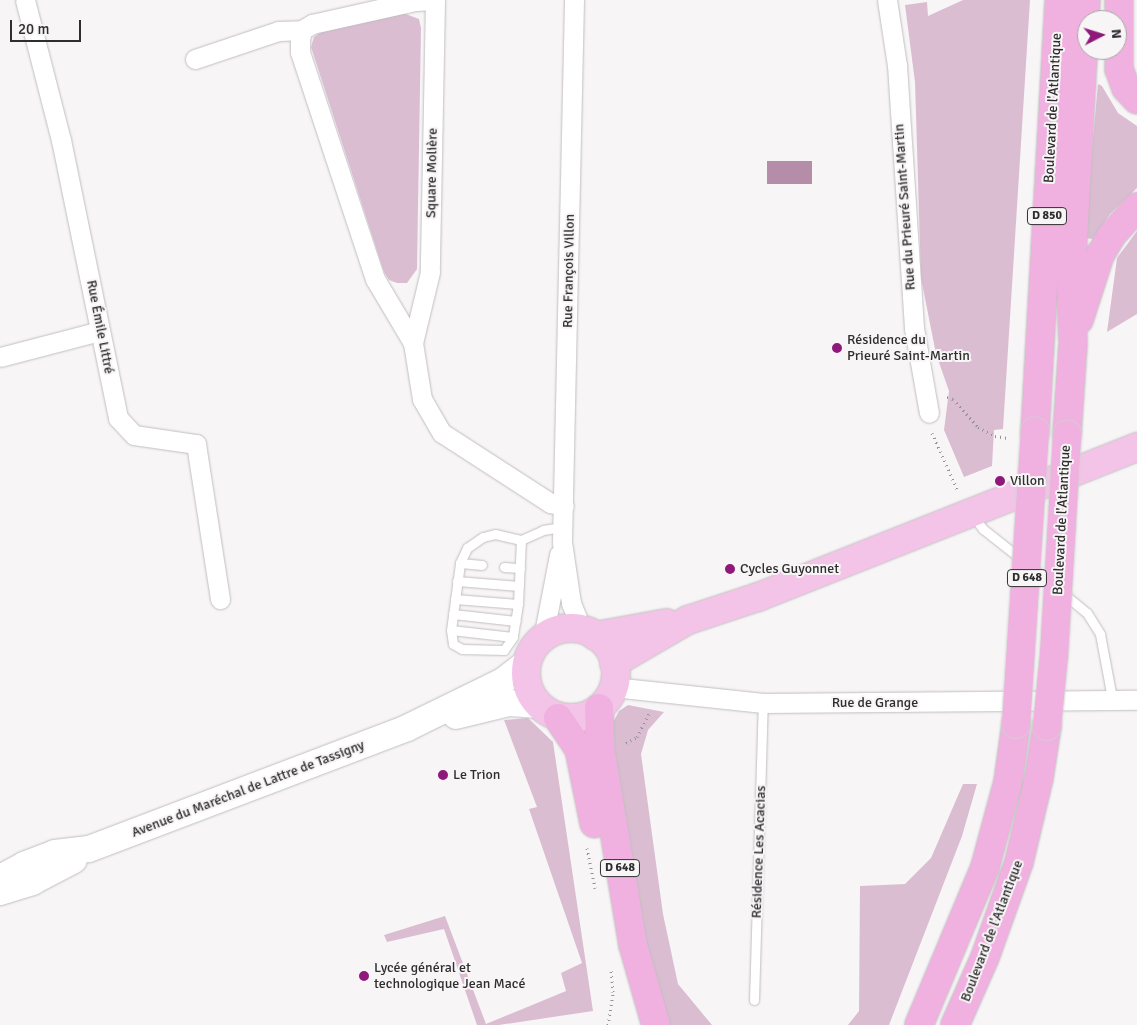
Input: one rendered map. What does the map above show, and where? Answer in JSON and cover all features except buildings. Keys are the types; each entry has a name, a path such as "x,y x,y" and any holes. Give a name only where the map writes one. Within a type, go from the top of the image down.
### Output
{"highway":[{"name":"Boulevard de l'Atlantique","path":"980,882 1008,782 1016,724 1023,435 1059,0"},
{"name":"Boulevard de l'Atlantique","path":"955,1025 984,957 1019,862 1039,778 1047,726 1054,655 1072,343 1071,277 1086,0"},
{"path":"1119,0 1119,68 1126,88 1137,100"},
{"path":"1072,343 1100,255 1112,235 1137,207"},
{"name":"D 648","path":"609,686 600,746 633,946 656,1025"},
{"path":"548,711 580,749 636,1025"},
{"path":"899,1025 956,903 980,882"},
{"name":"D 648","path":"919,1025 980,882"}],"main road":[{"path":"688,620 589,633 566,629 543,638 527,662 528,686 548,711 579,718 609,686 625,654 688,620 758,597 970,511 1137,447"},
{"path":"589,633 607,648 609,686"},
{"name":"Avenue du Maréchal de Lattre de Tassigny","path":"0,878 55,853 89,849 407,728 503,681 527,662"},
{"name":"Avenue du Maréchal de Lattre de Tassigny","path":"407,728 509,703 548,711"},
{"name":"Avenue du Maréchal de Lattre de Tassigny","path":"0,892 62,868 89,849"}],"street":[{"name":"Rue Émile Littré","path":"25,0 61,140 118,418 134,435 196,444 220,599"},
{"name":"Square Molière","path":"195,59 278,31 302,30 312,24 406,3 435,0 430,272 412,343"},
{"name":"Rue François Villon","path":"543,638 562,534 564,506 574,0"},
{"name":"Rue du Prieuré Saint-Martin","path":"887,0 896,65 914,328 929,413"},
{"name":"Square Molière","path":"302,30 300,52 375,279 412,343 422,399 442,433 550,503 564,506"},
{"path":"0,357 100,331"},
{"name":"Rue François Villon","path":"562,534 571,603 589,633"},
{"name":"Rue de Grange","path":"609,686 652,694 764,703 1112,698 1137,700"}],"lane":[{"path":"970,511 983,529 1087,613 1100,634 1112,698"},
{"path":"521,540 516,621 512,636 504,650 462,649 453,644 451,630 457,581 460,563 467,548 484,537 501,535 521,540 543,530 562,534"},
{"path":"460,563 482,564"},
{"path":"504,566 520,568"},
{"path":"457,581 519,586"},
{"path":"455,599 518,604"},
{"path":"453,614 516,621"},
{"path":"451,630 512,636"},
{"name":"Résidence Les Acacias","path":"754,1000 764,703"}],"path":[{"path":"970,511 932,434 929,413 944,396 953,399 978,427 995,436 1023,435"},
{"path":"618,746 638,737 649,716 652,694"},
{"path":"586,840 597,896"},
{"path":"608,1025 614,992 610,962"}],"shaded area":[{"path":"963,0 1030,0 1003,429 994,430 992,466 964,477 944,430 949,391 936,354 921,278 915,82 905,5 927,2 928,16"},
{"path":"403,13 419,19 421,28 417,269 407,283 397,283 389,280 384,272 311,47 314,37 321,32"},
{"path":"1098,84 1102,86 1118,113 1137,126 1137,188 1110,214 1093,239 1084,238"},
{"path":"767,161 812,161 812,184 767,184"},
{"path":"1137,231 1137,314 1107,332 1117,258"},
{"path":"628,705 664,712 648,730 641,754 663,914 678,984 712,1025 666,1025 640,938 609,730 619,711"},
{"path":"528,718 553,742 593,1011 499,1025 477,1025 444,929 387,942 384,935 445,916 486,1024 566,991 561,973 582,963 529,809 537,807 504,720"},
{"path":"963,784 977,784 962,836 889,1025 848,1025 859,1011 860,886 905,884 931,858"}],"place":[{"name":"Résidence du Prieuré Saint-Martin","path":"837,348"},
{"name":"Villon","path":"1000,481"},
{"name":"Cycles Guyonnet","path":"730,569"},
{"name":"Le Trion","path":"443,775"},
{"name":"Lycée général et technologique Jean Macé","path":"364,976"}]}
